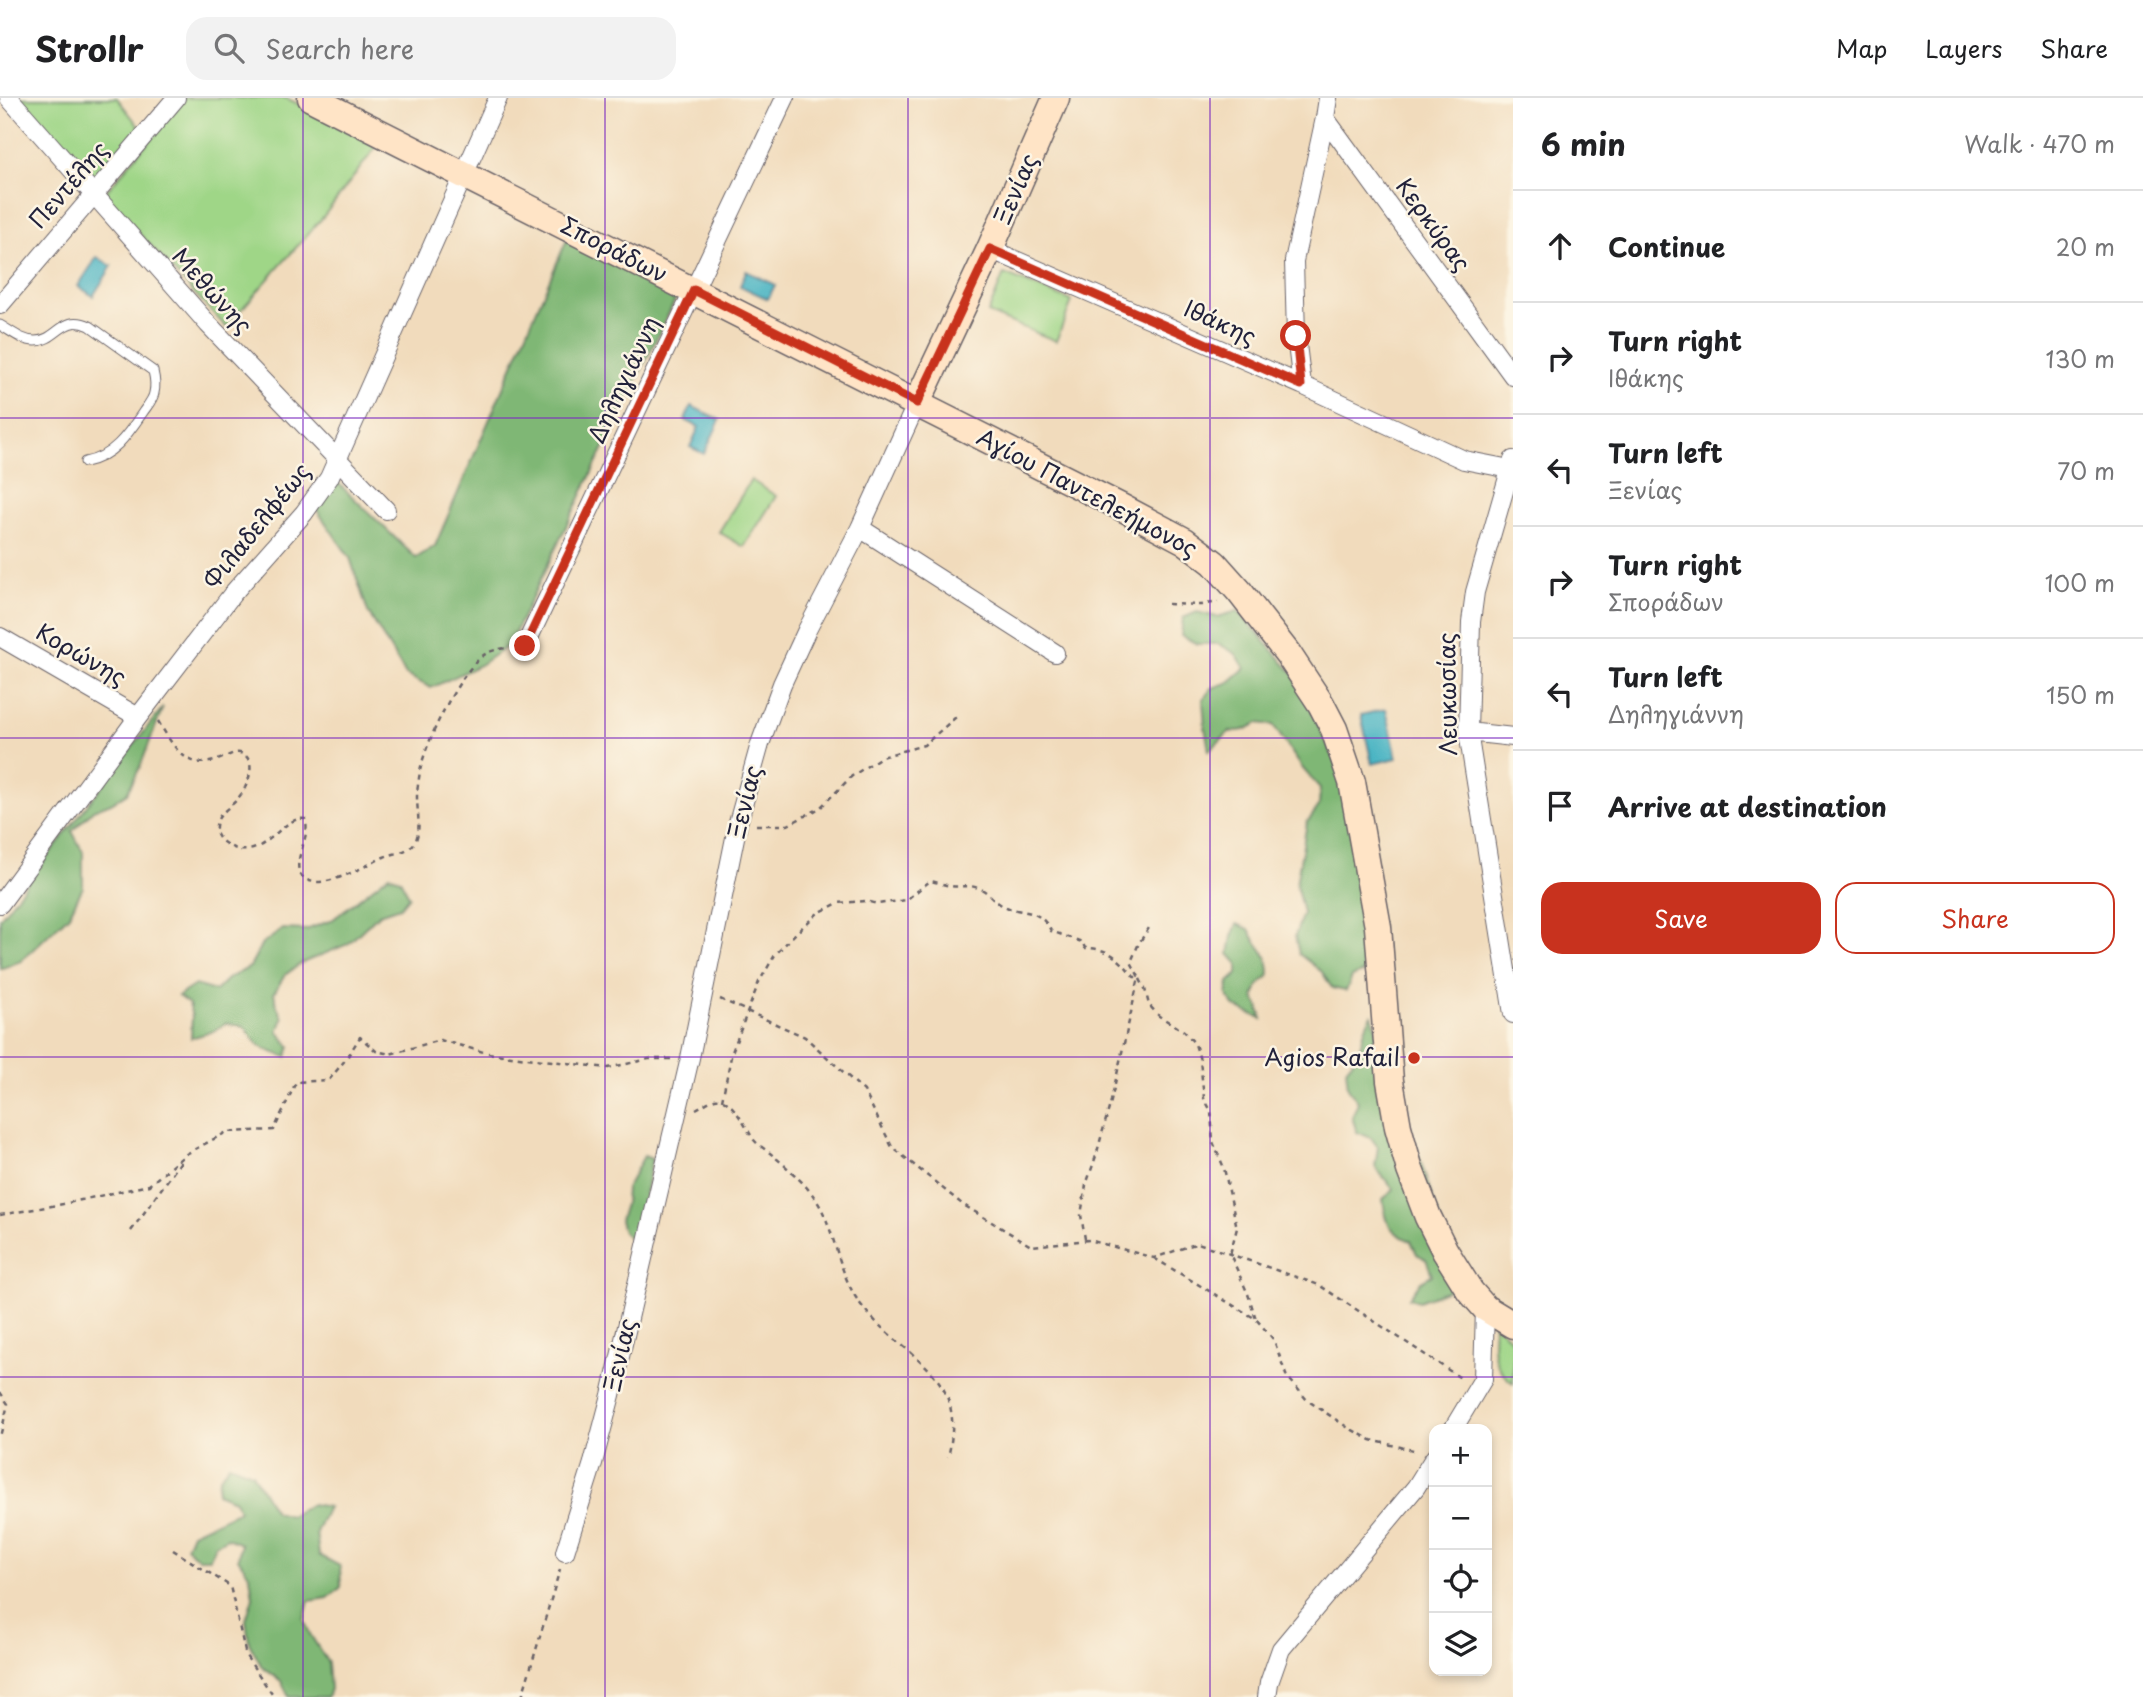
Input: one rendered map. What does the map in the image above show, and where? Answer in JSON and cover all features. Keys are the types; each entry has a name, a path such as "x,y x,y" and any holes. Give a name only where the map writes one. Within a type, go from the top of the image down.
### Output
{"street":[{"name":"Μεθώνης","path":"9,98 208,324 386,510"},
{"name":"Πεντέλης","path":"0,304 176,98"},
{"name":"Σποράδων","path":"312,98 917,403"},
{"name":"Φιλαδελφέως","path":"0,904 234,592 304,513 329,478 498,98"},
{"name":"Δηληγιάννη","path":"525,646 785,98"},
{"name":"Ξενίας","path":"565,1552 611,1395 690,1058 738,823 760,744 782,684 860,528 990,249 1056,98"},
{"path":"1301,385 1296,336 1294,261 1328,98"},
{"name":"Κερκύρας","path":"1325,118 1513,376"},
{"name":"Ιθάκης","path":"990,249 1301,385 1464,460 1512,464"},
{"name":"Αγίου Παντελεήμονος","path":"917,403 1185,541 1214,563 1239,591 1288,654 1321,704 1341,746 1352,782 1378,927 1390,1082 1398,1127 1410,1170 1429,1217 1470,1291 1485,1308 1513,1325"},
{"name":"Λευκωσίας","path":"1512,464 1475,592 1471,622 1468,733 1513,1014"},
{"path":"860,528 1055,653"},
{"name":"Κορώνης","path":"0,637 138,717"},
{"path":"1468,733 1513,737"},
{"path":"1455,1424 1483,1379 1485,1308"},
{"path":"1266,1697 1281,1649 1416,1487 1428,1455"}],"lane":[{"path":"0,325 23,339 33,341 42,340 73,321 81,322 153,371 156,384 154,397 125,438 114,448 94,460 85,462"}],"path":[{"path":"1168,604 1201,605 1223,601 1239,591"},
{"path":"151,700 167,737 177,751 188,759 200,764 234,753 242,754 248,760 251,771 239,797 219,818 215,827 218,838 229,846 243,850 257,847 272,839 285,824 299,818 305,819 308,826 307,835 298,866 301,876 309,881 328,881 407,850 416,840 420,770 428,743 462,680 479,658 496,649 525,646"},
{"path":"738,823 788,825 820,808 852,776 881,757 924,745 956,717"},
{"path":"722,1100 732,1052 747,1011 775,956 818,913 838,903 866,901 878,904 906,900 930,881 953,887 968,885 981,888 1011,909 1030,911 1045,920 1051,931 1082,942 1085,948 1101,948 1126,967 1134,977 1139,977"},
{"path":"1151,925 1131,962 1145,989 1149,1005 1160,1016 1184,1031 1195,1044 1205,1098 1212,1111 1213,1142 1224,1168 1237,1228 1230,1254 1256,1319"},
{"path":"1085,1240 1081,1215 1086,1185 1111,1101 1139,977"},
{"path":"704,992 805,1037 864,1091 892,1147 962,1204 1031,1246 1085,1240 1154,1258 1256,1319 1274,1340 1286,1375 1307,1400 1371,1440 1428,1455"},
{"path":"0,1214 63,1204 149,1185 186,1154 227,1132 274,1130 296,1082 329,1080 360,1037 376,1051 390,1054 440,1040 487,1053 608,1068 649,1059 690,1058"},
{"path":"676,1114 687,1113 715,1099 722,1100 733,1108 755,1142 793,1173 820,1206 858,1301 890,1336 940,1381 953,1419 953,1438 948,1457"},
{"path":"131,1231 186,1154"},
{"path":"1154,1258 1198,1243 1319,1285 1478,1389"},
{"path":"0,1392 8,1404 0,1437"},
{"path":"173,1550 230,1586 246,1656 274,1697"},
{"path":"522,1697 565,1552"}],"green space":[{"path":"20,98 117,98 141,129 90,179"},
{"path":"185,98 286,98 379,143 323,217 226,327 103,195"},
{"path":"568,237 679,292 509,645 480,665 431,688 406,675 368,612 350,558 316,509 335,480 416,558 435,546"},
{"path":"1004,274 1072,301 1056,341 988,313"},
{"path":"751,480 776,496 744,547 719,532"},
{"path":"1238,611 1294,674 1342,775 1376,975 1364,972 1352,977 1346,991 1332,988 1322,972 1299,954 1295,936 1303,913 1296,884 1307,823 1319,806 1320,788 1303,769 1273,725 1258,723 1244,730 1229,732 1209,751 1203,699 1212,688 1229,682 1245,668 1236,654 1219,644 1198,644 1181,636 1183,618 1197,612 1217,617"},
{"path":"163,707 127,793 93,810 72,831 83,852 83,887 69,915 21,961 0,969 0,918"},
{"path":"389,875 400,879 409,896 400,907 379,914 348,944 302,963 285,975 274,993 283,1018 278,1032 290,1046 287,1057 262,1047 253,1040 245,1027 226,1023 214,1031 191,1038 192,1017 189,1004 178,996 195,985 215,991 227,979 250,967 261,945 283,929 306,930 332,920"},
{"path":"1237,924 1249,929 1269,967 1269,976 1258,986 1254,997 1262,1019 1235,1007 1227,995 1229,982 1238,974 1238,964 1229,954"},
{"path":"1372,1015 1464,1293 1451,1289 1419,1301 1409,1298 1421,1281 1432,1275 1426,1259 1417,1254 1411,1241 1393,1230 1387,1220 1383,1199 1394,1190 1375,1167 1378,1147 1371,1138 1357,1132 1352,1117 1358,1102 1348,1088 1346,1069 1357,1054"},
{"path":"644,1156 652,1159 642,1209 630,1239 623,1232 620,1220 626,1189"},
{"path":"1494,1323 1513,1341 1513,1383 1500,1370 1494,1356"},
{"path":"229,1464 252,1473 275,1512 290,1516 312,1504 328,1507 316,1532 319,1555 340,1566 341,1587 328,1598 309,1601 304,1620 328,1663 330,1689 327,1697 289,1697 281,1681 262,1667 249,1643 246,1620 253,1597 250,1576 238,1558 241,1544 227,1538 215,1545 210,1558 198,1558 186,1547 192,1533 239,1511 235,1500 217,1493 219,1479"}],"water":[{"path":"97,257 112,266 93,296 78,286"},
{"path":"746,271 775,285 768,299 740,286"},
{"path":"691,406 720,420 704,454 690,447 699,427 685,420"},
{"path":"1386,709 1397,758 1372,764 1361,715"}],"place":[{"name":"Agios Rafail","path":"1414,1058"}],"route":[{"path":"525,646 694,290 917,403 990,249 1301,385 1296,336"}]}
